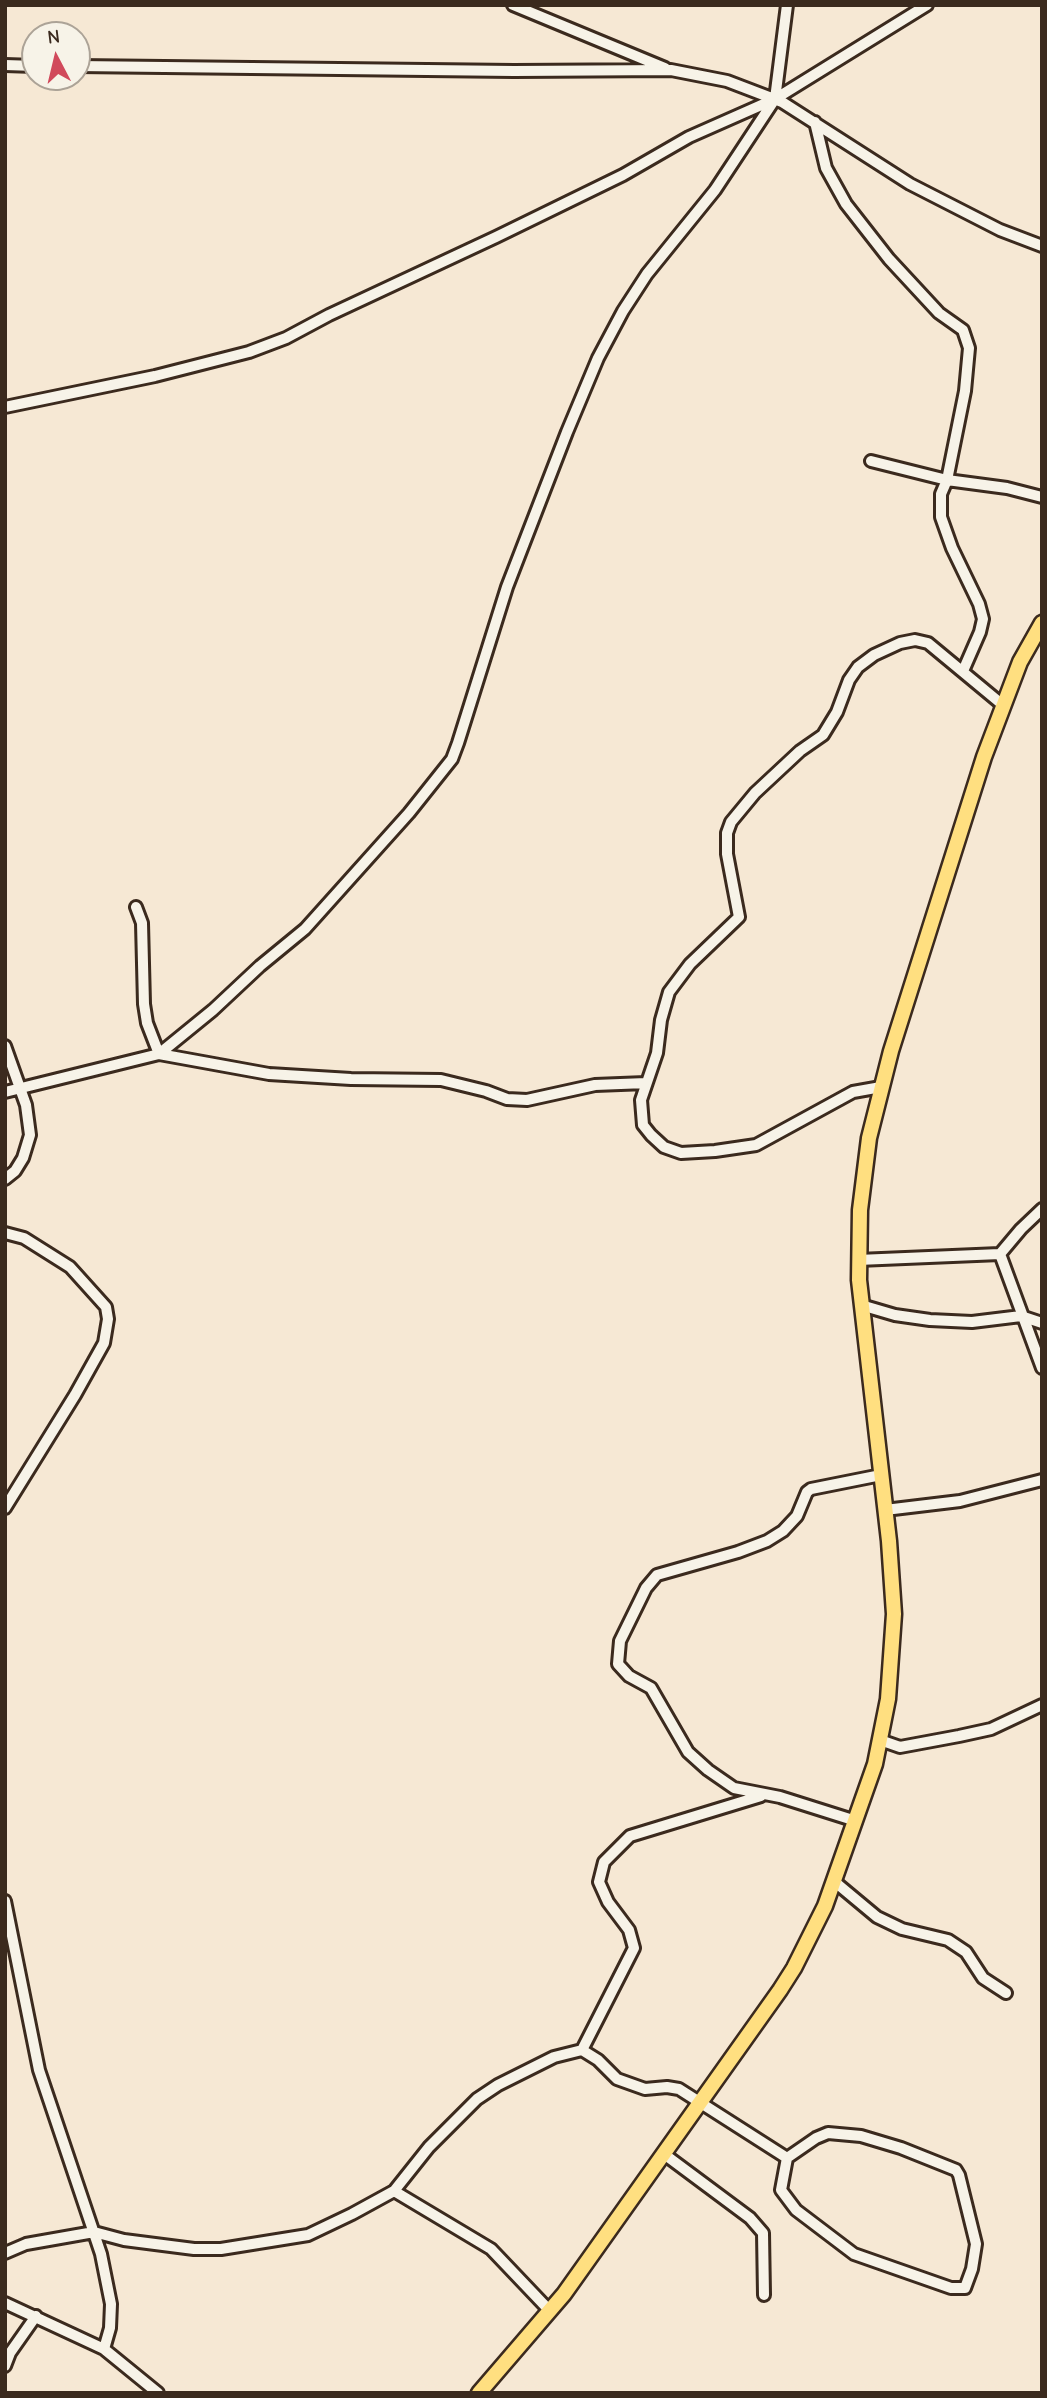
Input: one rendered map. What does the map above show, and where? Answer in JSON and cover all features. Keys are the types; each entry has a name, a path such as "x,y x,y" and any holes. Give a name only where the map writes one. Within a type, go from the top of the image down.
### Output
{"main road":[{"path":"479,2393 550,2311 794,1968 835,1882 875,1764 888,1699 894,1614 885,1510 860,1305 860,1210 869,1138 881,1087 984,757 1020,662 1042,622"}],"street":[{"path":"513,5 671,70 727,81 775,99 910,184 1000,230 1042,246"},
{"path":"159,1054 305,929 409,813 452,758 507,586 598,358 647,274 715,190 775,99 787,5"},
{"path":"5,407 155,376 249,352 286,338 611,180 689,137 775,99 927,5"},
{"path":"91,66 671,70"},
{"path":"815,122 826,167 846,204 889,259 939,313 963,330 969,348 965,391 947,480 941,495 941,517 983,619 963,671"},
{"path":"871,461 947,480 1007,488 1042,497"},
{"path":"881,1087 853,1092 756,1145 701,1153 681,1153 664,1147 643,1125 641,1100 656,1053 669,992 690,964 738,917 727,854 727,832 731,822 755,793 800,751 823,735 858,667 874,655 900,643 915,640 928,643 1004,706"},
{"path":"136,907 142,923 144,1004 147,1023 159,1054"},
{"path":"5,1046 26,1105 30,1135 19,1165 5,1180"},
{"path":"5,1092 159,1054 269,1074 351,1079 441,1080 517,1100 548,1097 595,1084 646,1083"},
{"path":"858,1260 1000,1254 1042,1209"},
{"path":"5,1233 24,1238 70,1267 106,1307 108,1319 104,1343 5,1508"},
{"path":"1000,1254 1042,1368"},
{"path":"860,1305 895,1315 930,1320 972,1322 1021,1315 1042,1323"},
{"path":"856,1821 780,1797 734,1788 688,1752 650,1688 629,1676 618,1664 620,1641 646,1588 657,1574 738,1552 767,1541 783,1531 797,1516 807,1492 811,1489 881,1475"},
{"path":"885,1510 960,1501 1042,1480"},
{"path":"880,1740 900,1747 947,1739 991,1729 1042,1705"},
{"path":"582,2050 634,1948 629,1930 608,1902 599,1882 604,1862 630,1836 764,1795"},
{"path":"835,1882 877,1917 902,1929 948,1940 966,1952 983,1978 1006,1993"},
{"path":"5,1901 39,2070 101,2254 111,2304 110,2328 104,2349"},
{"path":"5,2253 26,2244 94,2232 120,2240 194,2249 221,2249 307,2235 394,2191 429,2147 477,2099 498,2085 554,2057 582,2050 598,2060 617,2079 645,2089 678,2089 787,2158"},
{"path":"828,2133 861,2136 956,2170 976,2244 972,2269 965,2288 951,2288 855,2253 796,2210 781,2190 787,2158 828,2133"},
{"path":"664,2154 750,2218 763,2233 764,2295"},
{"path":"394,2191 491,2249 550,2311"},
{"path":"101,2254 120,2240"},
{"path":"5,2303 104,2349 158,2393"},
{"path":"5,2366 10,2353 36,2316"}]}
